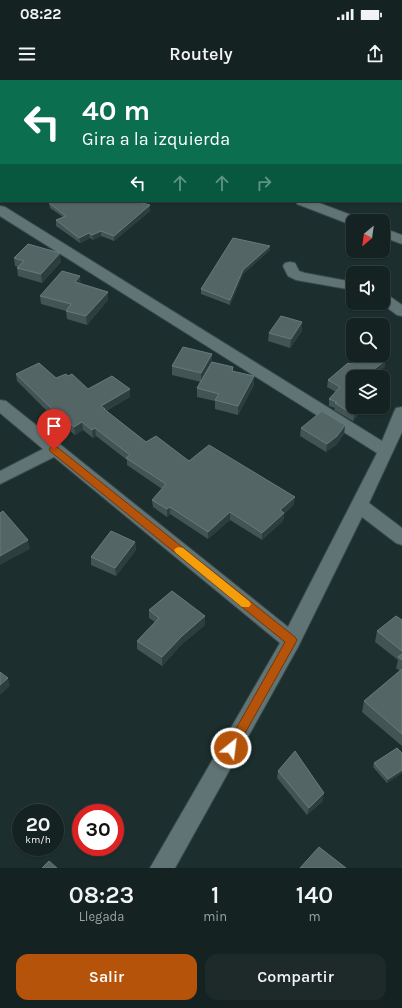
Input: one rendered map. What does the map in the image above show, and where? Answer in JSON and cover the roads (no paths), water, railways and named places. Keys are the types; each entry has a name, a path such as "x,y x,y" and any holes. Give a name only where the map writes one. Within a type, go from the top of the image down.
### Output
{"street":[{"path":"305,202 346,218"},
{"path":"0,210 386,451"},
{"path":"390,235 402,240"},
{"path":"290,266 293,273 301,277 346,285"},
{"path":"390,303 402,312"},
{"path":"0,405 291,640"},
{"path":"162,868 291,640 386,451 402,412"},
{"path":"0,478 54,450"},
{"path":"359,505 402,538"}]}
